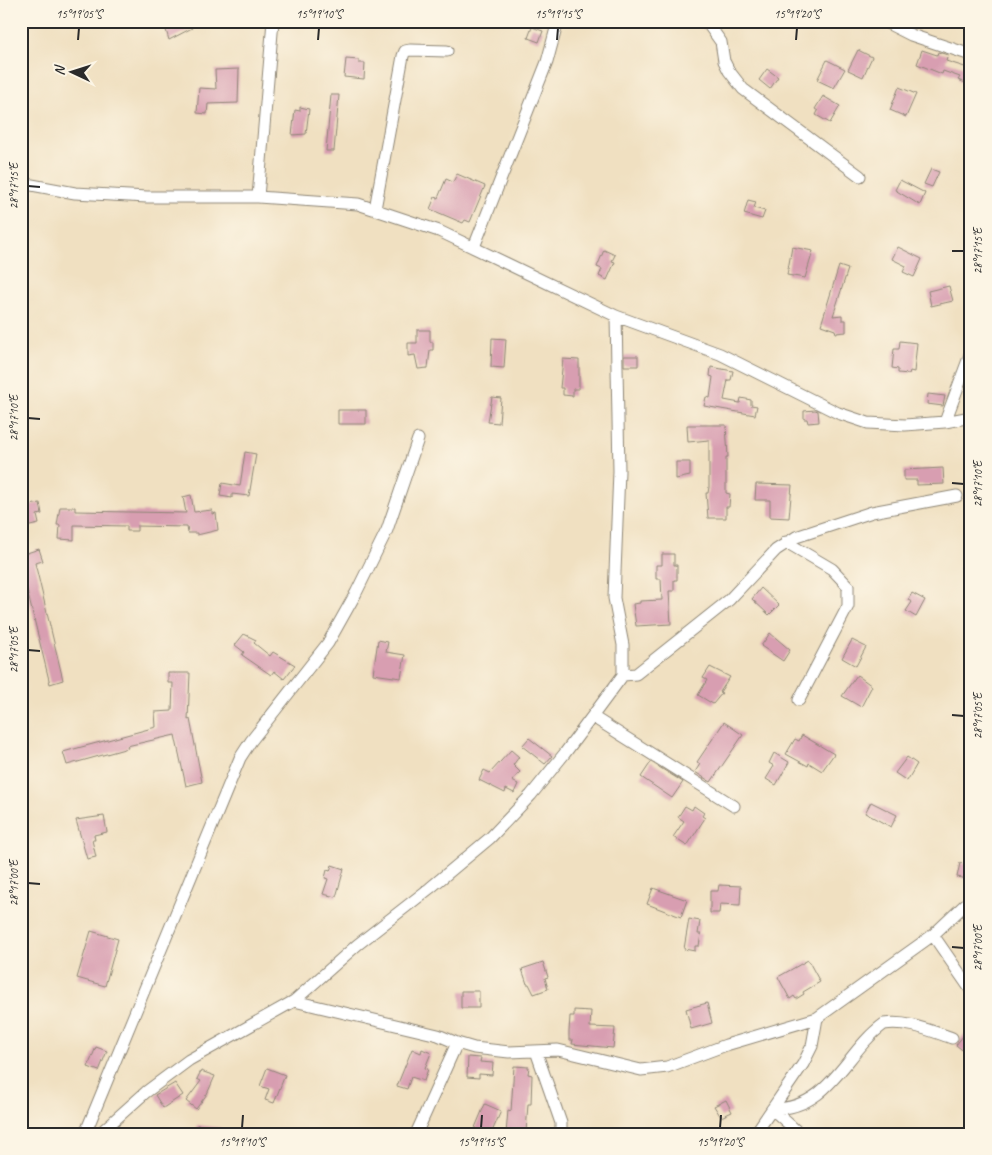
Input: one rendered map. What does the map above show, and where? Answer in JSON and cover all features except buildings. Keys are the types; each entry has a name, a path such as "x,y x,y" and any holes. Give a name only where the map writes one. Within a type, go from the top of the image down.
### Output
{"street":[{"path":"258,197 273,21"},
{"path":"474,247 547,62 558,21"},
{"path":"706,21 721,42 724,61 729,71 743,89 860,176"},
{"path":"883,21 911,35 970,52"},
{"path":"375,209 405,51 447,51"},
{"path":"21,183 75,193 129,196 258,197 358,204 438,231 616,316 720,354 845,415 868,423 904,425 971,418"},
{"path":"99,1134 146,1092 189,1060 294,1001 357,945 490,838 531,795 623,674 623,645 614,598 619,471 616,316"},
{"path":"945,422 971,352"},
{"path":"85,1134 240,758 251,740 328,642 338,626 387,530 418,439"},
{"path":"623,674 636,674 729,600 742,589 768,558 786,542 872,512 957,496"},
{"path":"786,542 832,569 848,586 848,606 799,700"},
{"path":"592,717 734,806"},
{"path":"294,1001 438,1035 457,1043 508,1052 558,1050 628,1068 652,1070 817,1018 933,935 971,899"},
{"path":"933,935 971,990"},
{"path":"755,1134 803,1064 812,1046 817,1018"},
{"path":"772,1109 788,1109 818,1094 838,1076 884,1024 894,1022 952,1038"},
{"path":"416,1134 457,1043"},
{"path":"536,1051 561,1123 561,1134"},
{"path":"772,1109 800,1134"}]}
